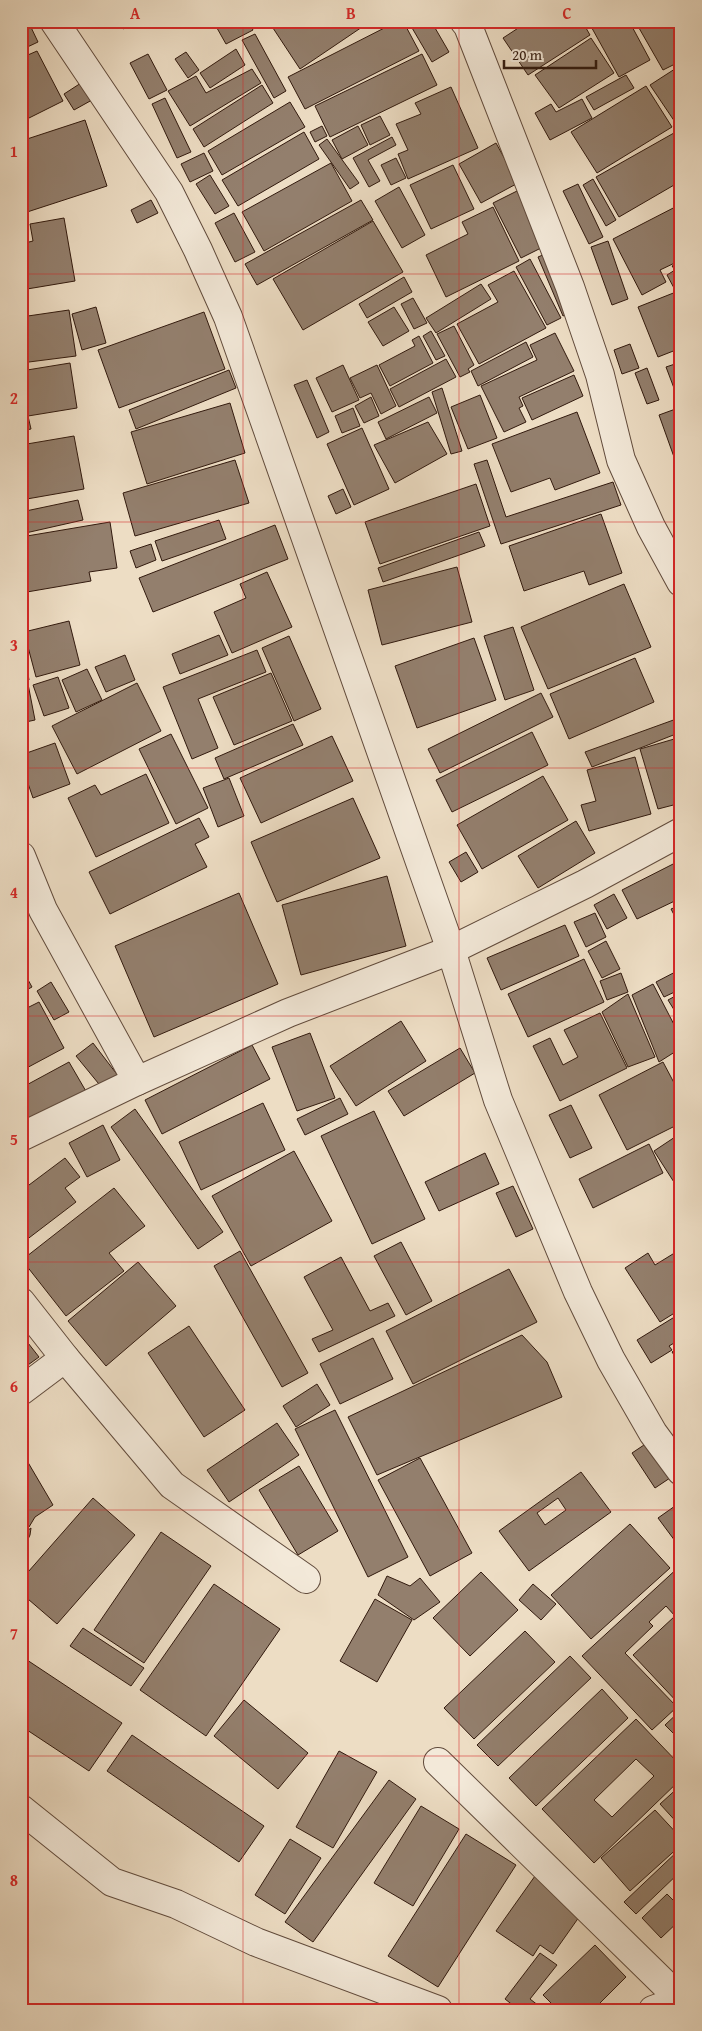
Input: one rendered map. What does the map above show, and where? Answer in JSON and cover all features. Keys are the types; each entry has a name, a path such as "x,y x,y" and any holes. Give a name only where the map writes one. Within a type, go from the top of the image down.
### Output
{"street":[{"path":"54,21 169,192 228,317 451,950 498,1100 578,1292 610,1360 652,1434 681,1471"},
{"path":"469,23 570,286 600,375 621,460 651,527 681,582"},
{"path":"21,1137 137,1081 288,1013 451,950 585,884 681,832"},
{"path":"21,856 43,910 137,1081"},
{"path":"21,1302 65,1358 172,1485 306,1579"},
{"path":"21,1391 65,1358"},
{"path":"438,1762 680,2000 653,2010"},
{"path":"21,1809 112,1882 176,1904 256,1942 438,2010"}],"building":[{"path":"21,21 28,21 38,42 21,50"},
{"path":"118,21 136,21 123,29"},
{"path":"213,21 248,21 253,30 226,44"},
{"path":"276,21 371,21 300,69 271,25"},
{"path":"398,21 403,21 419,51 305,109 288,77"},
{"path":"408,21 431,21 449,52 432,62"},
{"path":"529,21 582,21 590,35 528,75 503,38"},
{"path":"588,21 629,21 650,60 619,77"},
{"path":"635,21 681,21 681,61 663,70"},
{"path":"255,34 286,91 274,98 242,40"},
{"path":"591,38 614,73 559,108 535,75"},
{"path":"236,49 245,65 210,88 200,73"},
{"path":"37,51 63,101 21,122 21,58"},
{"path":"186,52 199,70 188,78 175,59"},
{"path":"148,54 167,90 149,99 130,63"},
{"path":"422,54 437,85 330,137 315,106"},
{"path":"681,65 681,123 677,125 650,85"},
{"path":"252,69 261,83 190,126 168,91 196,76 206,93"},
{"path":"626,75 634,88 594,110 586,97"},
{"path":"81,83 92,100 74,110 64,94"},
{"path":"262,85 273,103 204,147 193,129"},
{"path":"646,86 672,127 597,173 571,132"},
{"path":"451,87 478,148 408,179 398,154 408,150 396,124 421,114 415,103"},
{"path":"165,98 191,152 177,158 152,104"},
{"path":"582,99 592,118 550,140 535,113 551,104 556,112"},
{"path":"290,102 305,127 222,175 208,151"},
{"path":"380,116 390,135 370,145 361,125"},
{"path":"85,120 107,186 21,214 21,141"},
{"path":"322,126 327,136 315,142 310,132"},
{"path":"358,126 368,145 342,159 332,140"},
{"path":"681,129 681,181 619,217 596,177"},
{"path":"304,132 319,159 238,206 222,180"},
{"path":"392,137 396,145 368,160 380,181 369,187 353,158"},
{"path":"327,139 359,183 350,189 319,145"},
{"path":"496,143 518,183 481,203 459,164"},
{"path":"204,153 213,171 190,182 181,164"},
{"path":"396,158 406,178 391,185 381,165"},
{"path":"331,163 352,201 264,251 242,212"},
{"path":"453,165 474,209 431,229 410,185"},
{"path":"210,175 229,206 215,214 196,184"},
{"path":"593,179 616,220 606,226 583,185"},
{"path":"578,184 603,237 589,244 563,191"},
{"path":"399,187 425,235 402,248 375,201"},
{"path":"517,191 545,246 521,258 493,203"},
{"path":"151,200 158,213 137,223 131,210"},
{"path":"361,200 373,220 257,285 245,264"},
{"path":"681,204 681,260 660,270 666,282 642,295 613,239"},
{"path":"493,207 519,261 446,297 426,255 468,234 462,222"},
{"path":"234,213 255,252 235,262 215,223"},
{"path":"64,218 75,281 21,290 21,244 33,241 30,224"},
{"path":"373,221 403,272 303,330 273,279"},
{"path":"608,241 628,299 612,305 591,247"},
{"path":"550,252 575,311 563,316 538,257"},
{"path":"530,259 561,318 547,325 516,267"},
{"path":"681,262 681,284 674,288 667,275 675,270 672,266"},
{"path":"514,271 546,328 479,364 457,324 498,302 488,285"},
{"path":"404,277 412,292 367,318 359,304"},
{"path":"481,284 491,299 436,333 426,318"},
{"path":"681,290 681,348 658,357 638,307"},
{"path":"413,298 427,323 414,329 401,304"},
{"path":"96,307 106,343 82,350 72,314"},
{"path":"394,307 409,331 383,346 368,322"},
{"path":"69,310 76,356 21,363 21,317"},
{"path":"204,312 225,369 119,408 98,350"},
{"path":"454,326 474,365 468,369 470,372 460,377 437,334"},
{"path":"431,331 445,356 436,360 423,336"},
{"path":"555,333 574,371 519,397 523,406 519,408 526,422 504,432 481,386 537,360 530,345"},
{"path":"419,336 433,363 390,386 379,365 415,346 412,340"},
{"path":"526,342 533,357 478,386 471,371"},
{"path":"630,344 639,368 622,374 614,350"},
{"path":"446,359 456,377 399,407 390,389"},
{"path":"681,362 681,404 680,404 666,367"},
{"path":"70,363 77,408 28,416 31,429 21,431 21,371"},
{"path":"343,365 359,400 332,412 316,378"},
{"path":"377,365 396,406 381,414 371,393 360,398 350,378"},
{"path":"647,368 659,400 647,404 635,373"},
{"path":"229,370 236,388 136,429 129,410"},
{"path":"574,375 583,396 532,420 522,398"},
{"path":"307,380 329,432 317,438 294,385"},
{"path":"442,388 462,451 451,454 432,392"},
{"path":"480,395 497,438 468,449 451,407"},
{"path":"371,397 379,416 364,423 355,406"},
{"path":"429,397 437,413 386,439 378,422"},
{"path":"230,403 245,453 147,484 131,432"},
{"path":"681,407 681,470 679,471 659,415"},
{"path":"353,408 360,426 342,433 335,416"},
{"path":"577,412 600,473 555,490 550,478 511,492 492,444"},
{"path":"428,422 447,454 395,483 374,445"},
{"path":"362,428 389,489 354,505 327,444"},
{"path":"74,436 84,489 21,500 21,445"},
{"path":"235,460 249,503 135,536 123,493"},
{"path":"487,460 506,517 613,482 621,505 501,544 474,464"},
{"path":"476,484 490,526 380,564 365,522"},
{"path":"343,489 351,507 336,514 328,496"},
{"path":"78,500 83,520 21,534 21,512"},
{"path":"601,514 622,573 589,585 584,571 524,591 509,546"},
{"path":"219,520 226,539 162,561 155,541"},
{"path":"110,522 117,568 89,572 91,581 21,593 21,537"},
{"path":"275,525 288,559 153,612 139,578"},
{"path":"479,532 485,546 383,582 378,568"},
{"path":"151,544 156,560 136,568 130,551"},
{"path":"457,567 472,622 382,645 368,590"},
{"path":"267,572 292,627 232,653 214,612 246,598 240,584"},
{"path":"624,584 651,647 548,689 521,627"},
{"path":"69,621 80,665 36,677 24,632"},
{"path":"513,627 534,690 505,700 484,636"},
{"path":"21,632 29,680 21,681"},
{"path":"219,635 228,655 180,674 172,654"},
{"path":"289,636 321,709 294,721 262,648"},
{"path":"474,638 496,700 417,728 395,666"},
{"path":"257,650 266,672 198,699 218,748 192,759 163,687"},
{"path":"125,655 135,680 106,692 95,667"},
{"path":"635,658 654,702 569,739 550,694"},
{"path":"87,669 102,700 76,712 62,680"},
{"path":"271,673 292,721 234,745 213,697"},
{"path":"58,677 69,708 44,716 33,685"},
{"path":"137,683 161,731 77,774 52,726"},
{"path":"28,684 35,720 21,723 21,685"},
{"path":"541,693 553,717 440,773 428,749"},
{"path":"679,718 681,732 592,767 585,752"},
{"path":"293,724 303,745 224,779 215,758"},
{"path":"532,732 548,765 452,812 436,780"},
{"path":"171,734 208,808 176,824 139,749"},
{"path":"332,736 353,781 261,823 240,778"},
{"path":"681,737 681,803 658,809 640,749"},
{"path":"55,743 70,784 33,798 21,763 21,755"},
{"path":"635,757 651,814 589,831 581,805 596,801 587,770"},
{"path":"146,774 169,823 96,857 68,798 95,785 101,795"},
{"path":"543,776 568,820 482,869 457,825"},
{"path":"229,778 244,816 218,827 203,788"},
{"path":"353,798 380,858 277,902 251,842"},
{"path":"199,818 209,837 195,844 207,867 110,914 89,872"},
{"path":"576,821 595,853 538,888 518,856"},
{"path":"466,852 478,872 461,882 449,862"},
{"path":"679,861 681,865 681,898 637,919 622,890"},
{"path":"387,876 406,946 301,975 282,905"},
{"path":"239,893 278,984 154,1037 115,946"},
{"path":"614,894 627,918 607,929 594,905"},
{"path":"681,905 681,928 671,909"},
{"path":"595,913 606,937 586,947 574,922"},
{"path":"565,925 579,956 501,990 487,958"},
{"path":"606,941 620,969 602,978 588,951"},
{"path":"584,959 604,1002 528,1037 508,994"},
{"path":"21,967 32,987 21,993"},
{"path":"681,969 681,989 664,997 656,982"},
{"path":"621,973 628,992 607,1000 600,981"},
{"path":"51,982 69,1012 54,1020 37,991"},
{"path":"653,984 681,1038 681,1048 659,1062 632,995"},
{"path":"681,993 681,1021 668,1000"},
{"path":"628,994 655,1057 628,1067 602,1012"},
{"path":"39,1002 64,1048 21,1071 21,1011"},
{"path":"600,1013 627,1068 560,1101 533,1046 550,1038 563,1065 578,1057 564,1030"},
{"path":"401,1021 426,1061 356,1106 330,1066"},
{"path":"310,1033 335,1098 297,1111 272,1047"},
{"path":"93,1043 119,1077 103,1089 76,1056"},
{"path":"252,1045 270,1079 162,1134 145,1100"},
{"path":"460,1048 475,1073 404,1116 388,1091"},
{"path":"681,1056 681,1070 675,1059"},
{"path":"69,1062 87,1093 27,1126 21,1115 21,1088"},
{"path":"663,1062 681,1096 681,1123 627,1150 599,1095"},
{"path":"340,1098 348,1114 305,1135 297,1119"},
{"path":"263,1103 285,1150 201,1190 179,1142"},
{"path":"571,1105 592,1148 570,1158 549,1115"},
{"path":"135,1109 223,1232 198,1249 111,1127"},
{"path":"374,1111 425,1219 372,1244 321,1136"},
{"path":"103,1125 120,1160 87,1177 69,1143"},
{"path":"678,1135 681,1140 681,1193 654,1151"},
{"path":"649,1144 663,1173 593,1208 579,1179"},
{"path":"294,1151 332,1221 251,1266 212,1196"},
{"path":"485,1153 499,1184 439,1211 425,1182"},
{"path":"65,1158 80,1177 65,1188 76,1202 21,1244 21,1191"},
{"path":"513,1186 533,1229 516,1237 496,1193"},
{"path":"114,1188 145,1226 109,1253 124,1271 66,1316 22,1260"},
{"path":"401,1242 432,1301 406,1315 374,1256"},
{"path":"681,1249 681,1309 660,1322 625,1268 648,1253 655,1265"},
{"path":"240,1251 308,1373 282,1387 214,1266"},
{"path":"341,1257 370,1311 388,1303 395,1316 319,1352 312,1339 333,1330 304,1277"},
{"path":"138,1262 176,1306 106,1366 68,1321"},
{"path":"509,1269 537,1322 413,1384 386,1331"},
{"path":"681,1313 681,1339 669,1346 672,1350 651,1363 637,1340"},
{"path":"189,1326 245,1410 204,1437 148,1353"},
{"path":"21,1334 39,1357 21,1370"},
{"path":"522,1335 547,1362 562,1397 377,1475 348,1417"},
{"path":"373,1338 393,1379 340,1404 320,1364"},
{"path":"681,1346 681,1365 672,1352"},
{"path":"317,1384 330,1405 296,1427 283,1406"},
{"path":"335,1410 408,1557 368,1577 295,1429"},
{"path":"277,1423 299,1455 229,1502 207,1470"},
{"path":"650,1441 673,1476 655,1488 632,1453"},
{"path":"420,1458 472,1553 430,1576 378,1480"},
{"path":"26,1459 53,1505 35,1517 29,1527 21,1534 21,1461"},
{"path":"299,1466 338,1531 298,1555 259,1490"},
{"path":"581,1472 611,1512 529,1571 499,1531","holes":["558,1498 566,1510 545,1525 537,1513"]},
{"path":"93,1498 135,1535 57,1624 21,1593 21,1580"},
{"path":"675,1506 681,1514 681,1549 658,1518"},
{"path":"630,1524 670,1568 591,1639 551,1595"},
{"path":"31,1528 30,1535 21,1554 21,1535"},
{"path":"161,1532 211,1566 144,1663 94,1630"},
{"path":"681,1565 681,1702 679,1704 633,1655 675,1616 666,1606 649,1622 653,1626 625,1653 677,1707 652,1730 582,1656"},
{"path":"481,1572 518,1610 470,1656 433,1618"},
{"path":"387,1576 410,1586 420,1578 440,1602 414,1620 378,1595"},
{"path":"214,1584 280,1629 206,1736 140,1690"},
{"path":"533,1584 556,1604 541,1620 519,1600"},
{"path":"375,1599 412,1620 377,1682 340,1661"},
{"path":"83,1628 144,1668 131,1686 70,1646"},
{"path":"525,1631 555,1662 474,1739 444,1708"},
{"path":"21,1656 122,1723 89,1771 21,1726"},
{"path":"570,1656 591,1678 498,1766 477,1745"},
{"path":"602,1689 628,1718 536,1806 509,1778"},
{"path":"244,1700 308,1753 278,1789 214,1736"},
{"path":"681,1710 681,1741 665,1725"},
{"path":"636,1719 681,1766 681,1779 594,1863 542,1809","holes":["636,1759 654,1776 612,1817 594,1800"]},
{"path":"132,1735 264,1826 239,1862 107,1771"},
{"path":"339,1751 377,1772 333,1848 296,1827"},
{"path":"389,1780 416,1799 313,1942 285,1922"},
{"path":"681,1785 681,1827 660,1804"},
{"path":"421,1806 459,1829 413,1906 374,1883"},
{"path":"655,1810 681,1838 681,1845 630,1891 601,1858"},
{"path":"466,1834 516,1865 438,1987 388,1956"},
{"path":"290,1839 321,1858 285,1914 255,1895"},
{"path":"681,1848 681,1871 636,1914 624,1902"},
{"path":"535,1876 584,1910 553,1954 540,1945 533,1956 496,1931"},
{"path":"667,1894 681,1908 681,1919 661,1938 642,1918"},
{"path":"595,1945 626,1977 593,2010 558,2010 543,1995"},
{"path":"540,1953 557,1965 530,1999 543,2009 519,2010 505,1999"},
{"path":"506,2004 514,2010 502,2010"}]}
